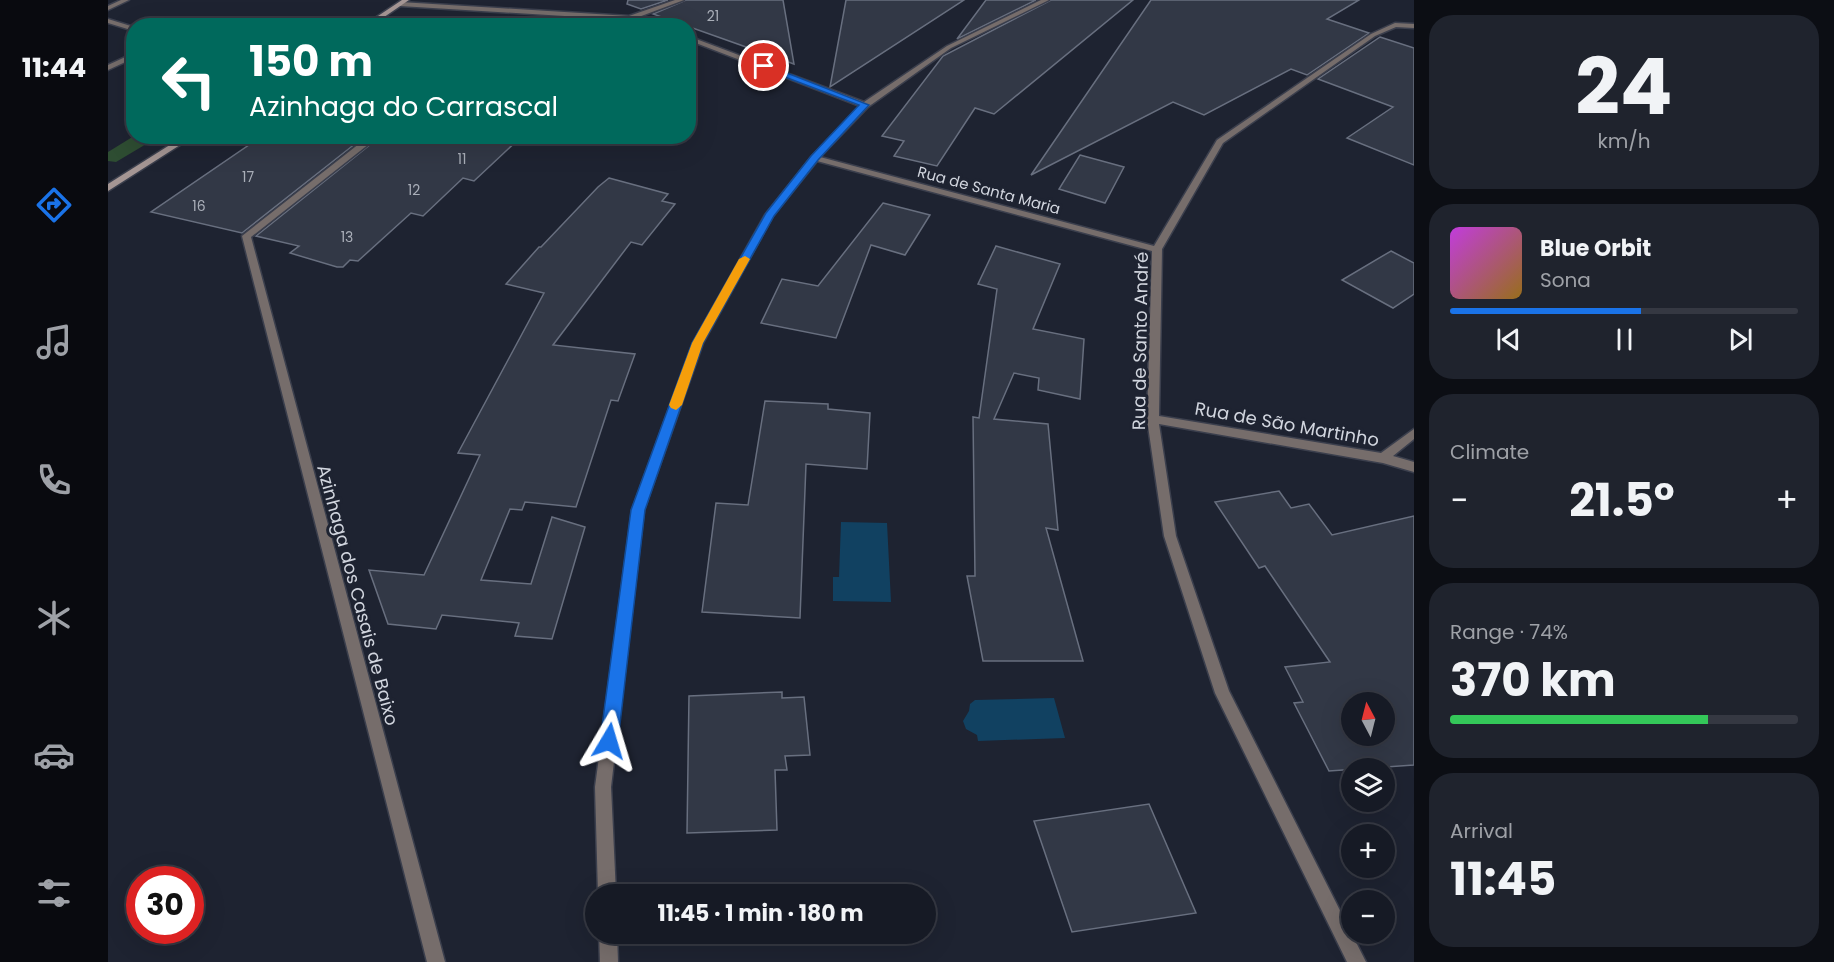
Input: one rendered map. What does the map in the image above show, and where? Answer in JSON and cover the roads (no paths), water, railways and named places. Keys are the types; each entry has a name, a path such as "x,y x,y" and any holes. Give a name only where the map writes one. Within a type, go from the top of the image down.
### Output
{"street":[{"path":"108,8 126,0"},
{"path":"378,18 403,2 630,18 681,0"},
{"path":"607,884 603,787 638,510 698,343 769,215 815,158 865,105 948,47 1046,0"},
{"path":"108,21 126,27"},
{"name":"Rua de Santo André","path":"1357,962 1222,693 1170,536 1153,419 1157,249 1220,142 1373,35 1395,25 1414,26"},
{"path":"696,41 865,105"},
{"path":"108,68 126,59"},
{"path":"108,188 177,144"},
{"name":"Azinhaga dos Casais de Baixo","path":"365,144 246,236 436,962"},
{"name":"Rua de Santa Maria","path":"815,158 1157,249"},
{"name":"Rua de São Martinho","path":"1153,419 1383,458 1414,467"},
{"path":"1383,458 1414,433"},
{"path":"608,944 609,962"}],"water":[{"path":"841,522 887,523 891,602 833,601 833,577 839,577"},
{"path":"1054,698 1065,738 978,741 977,735 966,729 963,721 970,704 975,700"}]}
